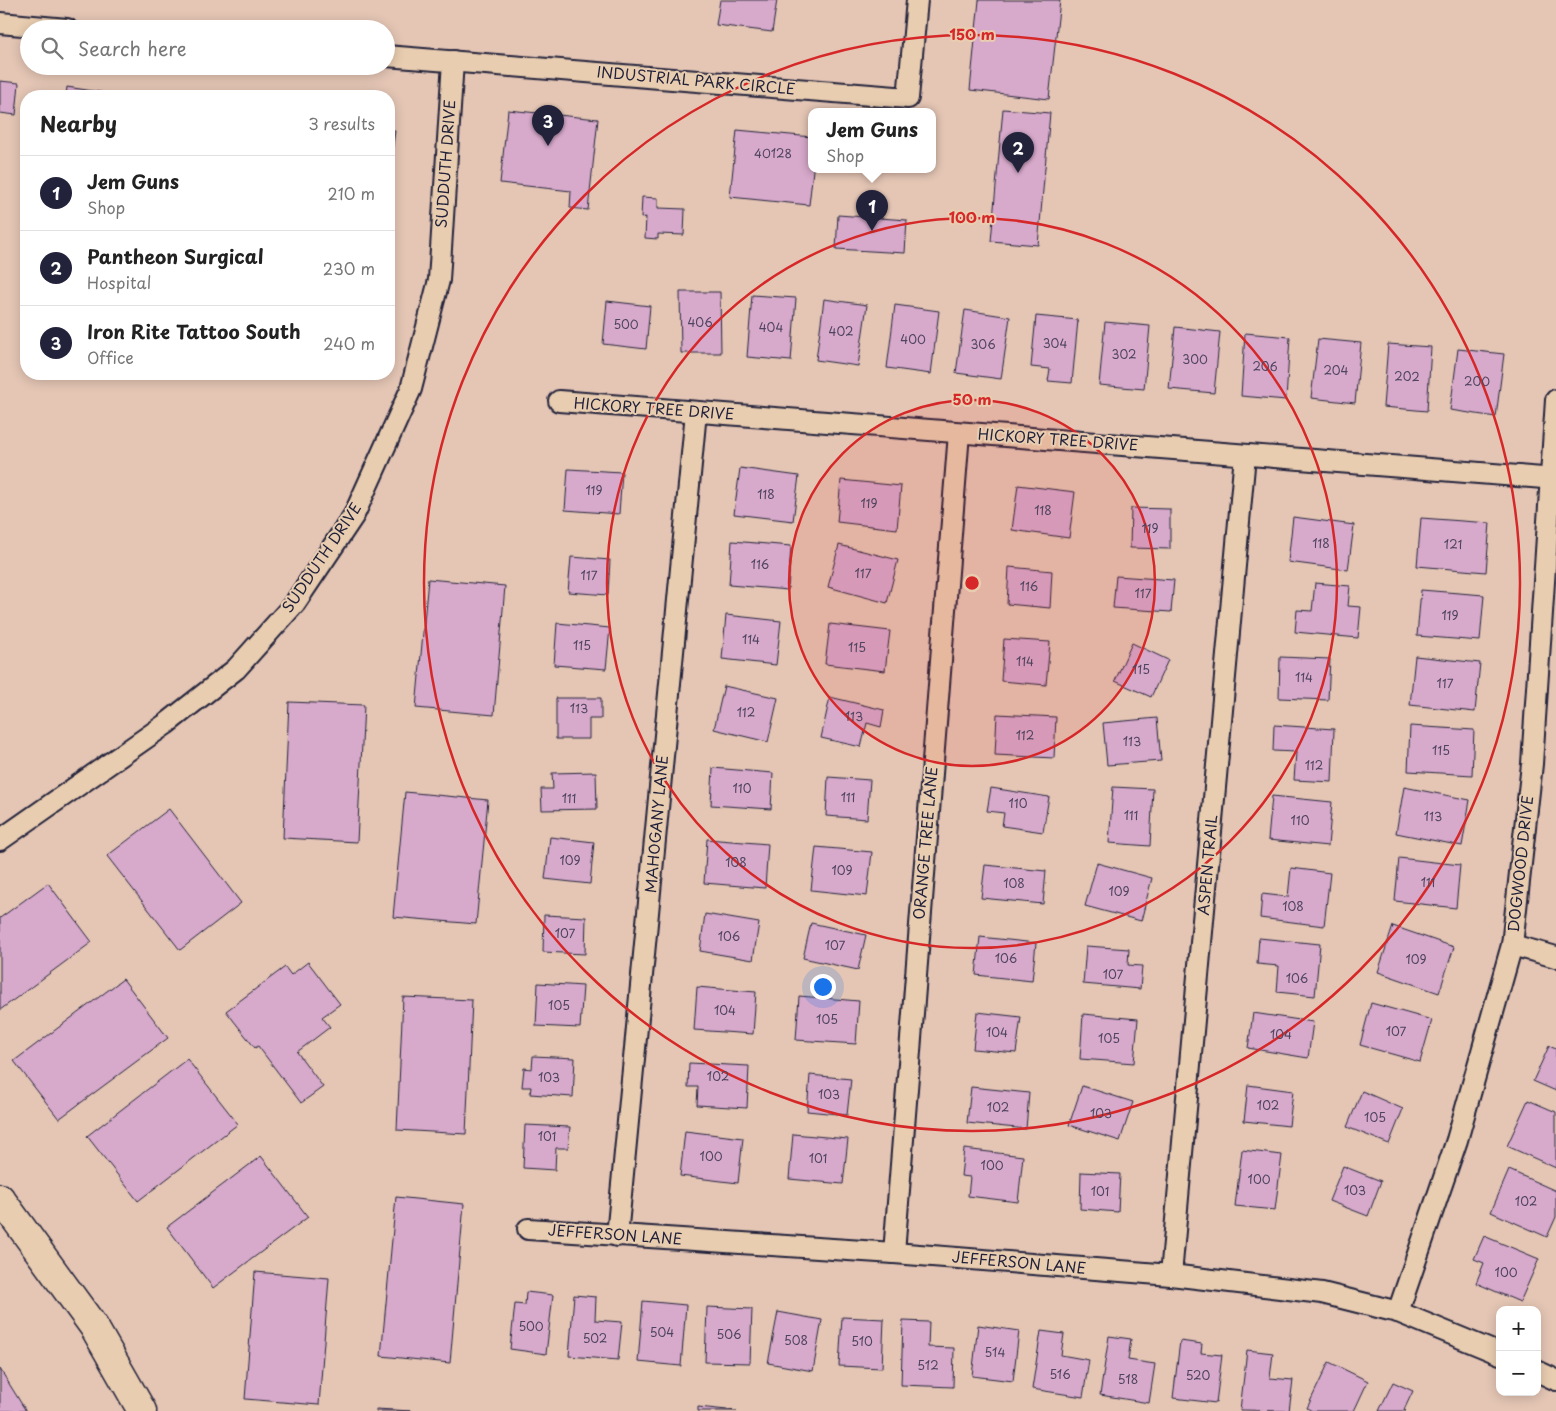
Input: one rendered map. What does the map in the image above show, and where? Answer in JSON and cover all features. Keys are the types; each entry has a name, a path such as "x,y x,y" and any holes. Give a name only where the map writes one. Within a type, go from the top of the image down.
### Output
{"main road":[{"path":"0,1198 94,1327 142,1411"}],"street":[{"name":"INDUSTRIAL PARK CIRCLE","path":"395,57 908,98 917,0"},
{"path":"0,23 20,25"},
{"name":"SUDDUTH DRIVE","path":"0,840 166,724 236,670 295,603 354,515 411,389 439,280 453,61"},
{"name":"DOGWOOD DRIVE","path":"1398,1312 1457,1140 1512,945 1532,764 1554,479 1556,400"},
{"name":"HICKORY TREE DRIVE","path":"560,402 1554,479"},
{"name":"MAHOGANY LANE","path":"617,1236 696,412"},
{"name":"ORANGE TREE LANE","path":"894,1253 959,433"},
{"name":"ASPEN TRAIL","path":"1171,1275 1245,455"},
{"path":"1512,945 1556,957"},
{"name":"JEFFERSON LANE","path":"528,1229 894,1253 1171,1275 1322,1293 1398,1312 1496,1352"},
{"path":"1541,1373 1556,1380"}],"building":[{"path":"720,0 777,0 772,32 716,25"},
{"path":"979,0 1060,0 1049,99 970,90"},
{"path":"0,81 19,83 16,115 0,113"},
{"path":"67,87 87,90 67,90"},
{"path":"1003,109 1050,113 1038,245 991,241"},
{"path":"508,110 598,119 588,210 570,208 571,191 500,183"},
{"path":"737,130 808,137 808,173 813,173 809,205 730,197"},
{"path":"642,197 658,198 658,208 685,209 684,235 658,234 658,239 645,238 646,217 641,218"},
{"path":"838,215 907,220 905,253 836,249"},
{"path":"680,292 720,292 721,353 681,353"},
{"path":"752,295 796,298 791,361 747,357"},
{"path":"824,299 867,305 858,366 816,360"},
{"path":"607,301 650,306 646,349 603,344"},
{"path":"895,305 939,311 931,374 887,368"},
{"path":"965,310 1010,317 1001,379 956,373"},
{"path":"1036,316 1078,320 1072,383 1048,381 1050,369 1031,367"},
{"path":"1105,322 1150,326 1144,389 1099,385"},
{"path":"1175,327 1220,332 1214,393 1169,389"},
{"path":"1245,333 1290,337 1286,400 1241,396"},
{"path":"1318,339 1361,343 1355,403 1311,398"},
{"path":"1388,344 1431,347 1427,411 1383,407"},
{"path":"1458,349 1504,354 1496,417 1450,410"},
{"path":"740,468 799,476 793,521 734,514"},
{"path":"568,469 622,472 619,514 565,510"},
{"path":"841,480 901,486 897,529 837,522"},
{"path":"1018,485 1075,492 1069,538 1012,530"},
{"path":"1131,508 1170,509 1170,549 1130,548"},
{"path":"1293,517 1354,525 1348,570 1288,562"},
{"path":"1421,518 1490,523 1486,572 1417,566"},
{"path":"732,541 791,546 788,590 729,585"},
{"path":"839,545 898,560 887,603 828,587"},
{"path":"571,557 610,560 608,595 568,592"},
{"path":"1009,567 1052,571 1050,608 1007,604"},
{"path":"1116,576 1174,580 1171,612 1113,608"},
{"path":"428,579 505,586 494,715 416,708"},
{"path":"1315,583 1350,586 1348,606 1361,607 1358,638 1295,632 1297,610 1312,611"},
{"path":"1421,590 1484,595 1480,641 1417,636"},
{"path":"726,615 781,621 776,665 722,659"},
{"path":"557,623 610,628 606,669 554,665"},
{"path":"830,624 890,631 885,671 825,664"},
{"path":"1004,639 1050,642 1046,685 1001,681"},
{"path":"1132,643 1168,660 1151,697 1115,681"},
{"path":"1415,656 1480,663 1475,712 1410,705"},
{"path":"1280,657 1330,659 1328,700 1279,698"},
{"path":"724,686 778,698 768,742 714,729"},
{"path":"830,697 884,710 881,727 867,723 861,747 821,738"},
{"path":"556,698 601,698 601,719 589,719 589,739 556,739"},
{"path":"289,702 364,705 357,842 283,838"},
{"path":"997,714 1056,717 1054,758 995,755"},
{"path":"1157,718 1161,761 1107,765 1103,723"},
{"path":"1274,725 1334,729 1332,782 1294,780 1296,752 1273,751"},
{"path":"1410,726 1474,730 1472,775 1408,771"},
{"path":"713,768 773,773 771,809 711,805"},
{"path":"596,772 597,809 542,810 541,789 553,789 552,773"},
{"path":"828,777 870,780 867,819 826,816"},
{"path":"1113,787 1153,789 1150,846 1109,843"},
{"path":"1404,787 1470,800 1462,846 1396,833"},
{"path":"991,788 1049,797 1043,832 1002,826 1004,813 987,811"},
{"path":"405,792 488,800 476,924 393,917"},
{"path":"1272,796 1332,802 1328,846 1268,840"},
{"path":"169,809 241,903 180,950 107,856"},
{"path":"550,837 594,842 590,884 545,879"},
{"path":"707,839 768,844 765,888 704,883"},
{"path":"816,847 872,852 867,896 811,890"},
{"path":"1399,858 1460,865 1456,908 1395,901"},
{"path":"1097,863 1152,878 1141,921 1085,906"},
{"path":"985,865 1046,871 1043,904 981,898"},
{"path":"1291,868 1330,873 1324,926 1260,918 1262,894 1288,897"},
{"path":"48,883 92,942 0,1010 0,918"},
{"path":"705,914 759,923 753,960 700,951"},
{"path":"544,915 586,917 585,954 543,952"},
{"path":"811,923 866,935 858,970 803,958"},
{"path":"1393,926 1454,947 1439,993 1378,972"},
{"path":"980,937 1036,943 1032,981 976,975"},
{"path":"1259,938 1320,944 1315,996 1277,992 1279,966 1257,964"},
{"path":"1086,946 1129,949 1128,965 1142,966 1140,989 1083,984"},
{"path":"308,962 340,1004 322,1017 330,1027 297,1052 323,1087 301,1103 258,1046 255,1048 226,1011 285,967 291,975"},
{"path":"123,979 168,1038 59,1119 14,1061"},
{"path":"538,983 583,986 580,1028 536,1026"},
{"path":"697,987 756,992 753,1034 694,1030"},
{"path":"799,996 859,1001 856,1044 796,1040"},
{"path":"403,997 472,1000 466,1134 397,1130"},
{"path":"1371,1003 1432,1020 1420,1062 1360,1045"},
{"path":"977,1012 1021,1017 1016,1053 973,1049"},
{"path":"1253,1013 1313,1022 1308,1058 1248,1048"},
{"path":"1083,1014 1138,1019 1134,1063 1080,1059"},
{"path":"1549,1046 1556,1049 1556,1091 1533,1081"},
{"path":"533,1056 575,1058 573,1097 530,1094 531,1087 522,1087 524,1068 532,1069"},
{"path":"187,1059 238,1124 138,1201 87,1136"},
{"path":"689,1063 749,1066 747,1108 697,1105 698,1087 688,1087"},
{"path":"810,1075 851,1079 847,1115 807,1111"},
{"path":"1248,1085 1293,1091 1289,1126 1244,1121"},
{"path":"1082,1086 1133,1102 1120,1141 1069,1125"},
{"path":"971,1087 1029,1093 1026,1129 967,1123"},
{"path":"1362,1091 1403,1109 1389,1144 1347,1127"},
{"path":"1528,1100 1556,1112 1556,1168 1507,1146"},
{"path":"525,1125 570,1127 568,1148 556,1148 555,1170 523,1168"},
{"path":"685,1131 743,1138 738,1183 680,1176"},
{"path":"793,1134 848,1139 843,1184 789,1179"},
{"path":"964,1149 1023,1156 1018,1202 968,1196 970,1177 961,1176"},
{"path":"1242,1150 1282,1155 1275,1210 1235,1206"},
{"path":"261,1156 308,1217 213,1288 167,1227"},
{"path":"1343,1166 1381,1181 1368,1216 1329,1201"},
{"path":"1509,1170 1556,1191 1556,1217 1547,1237 1491,1212"},
{"path":"1081,1172 1120,1174 1118,1212 1080,1209"},
{"path":"396,1197 464,1204 450,1363 381,1356"},
{"path":"1484,1236 1539,1259 1520,1302 1476,1283 1484,1263 1474,1259"},
{"path":"255,1272 329,1278 319,1405 245,1399"},
{"path":"526,1292 553,1295 546,1354 510,1349 515,1304 525,1305"},
{"path":"574,1295 596,1297 595,1320 622,1322 618,1360 569,1356"},
{"path":"643,1301 686,1305 681,1366 638,1362"},
{"path":"707,1307 752,1309 750,1363 705,1362"},
{"path":"778,1312 822,1320 813,1371 768,1363"},
{"path":"842,1317 884,1319 882,1368 839,1366"},
{"path":"903,1321 929,1322 928,1347 954,1348 953,1387 901,1385"},
{"path":"978,1325 1019,1331 1013,1381 972,1376"},
{"path":"1041,1331 1064,1334 1061,1355 1089,1360 1083,1397 1032,1389"},
{"path":"1109,1336 1131,1339 1128,1360 1155,1364 1149,1403 1100,1395"},
{"path":"1180,1341 1202,1344 1201,1353 1222,1355 1216,1403 1173,1398"},
{"path":"1247,1350 1273,1353 1270,1378 1293,1380 1289,1411 1240,1410"},
{"path":"1329,1362 1368,1381 1354,1411 1312,1411 1307,1408"},
{"path":"0,1369 26,1411 0,1411"},
{"path":"1393,1382 1413,1391 1404,1410 1406,1411 1379,1411"},
{"path":"698,1407 737,1411 698,1411"},
{"path":"376,1409 412,1411 376,1411"}],"place":[{"name":"Iron Rite Tattoo South","path":"548,146"},
{"name":"Pantheon Surgical","path":"1018,173"},
{"name":"Jem Guns","path":"872,231"}]}
